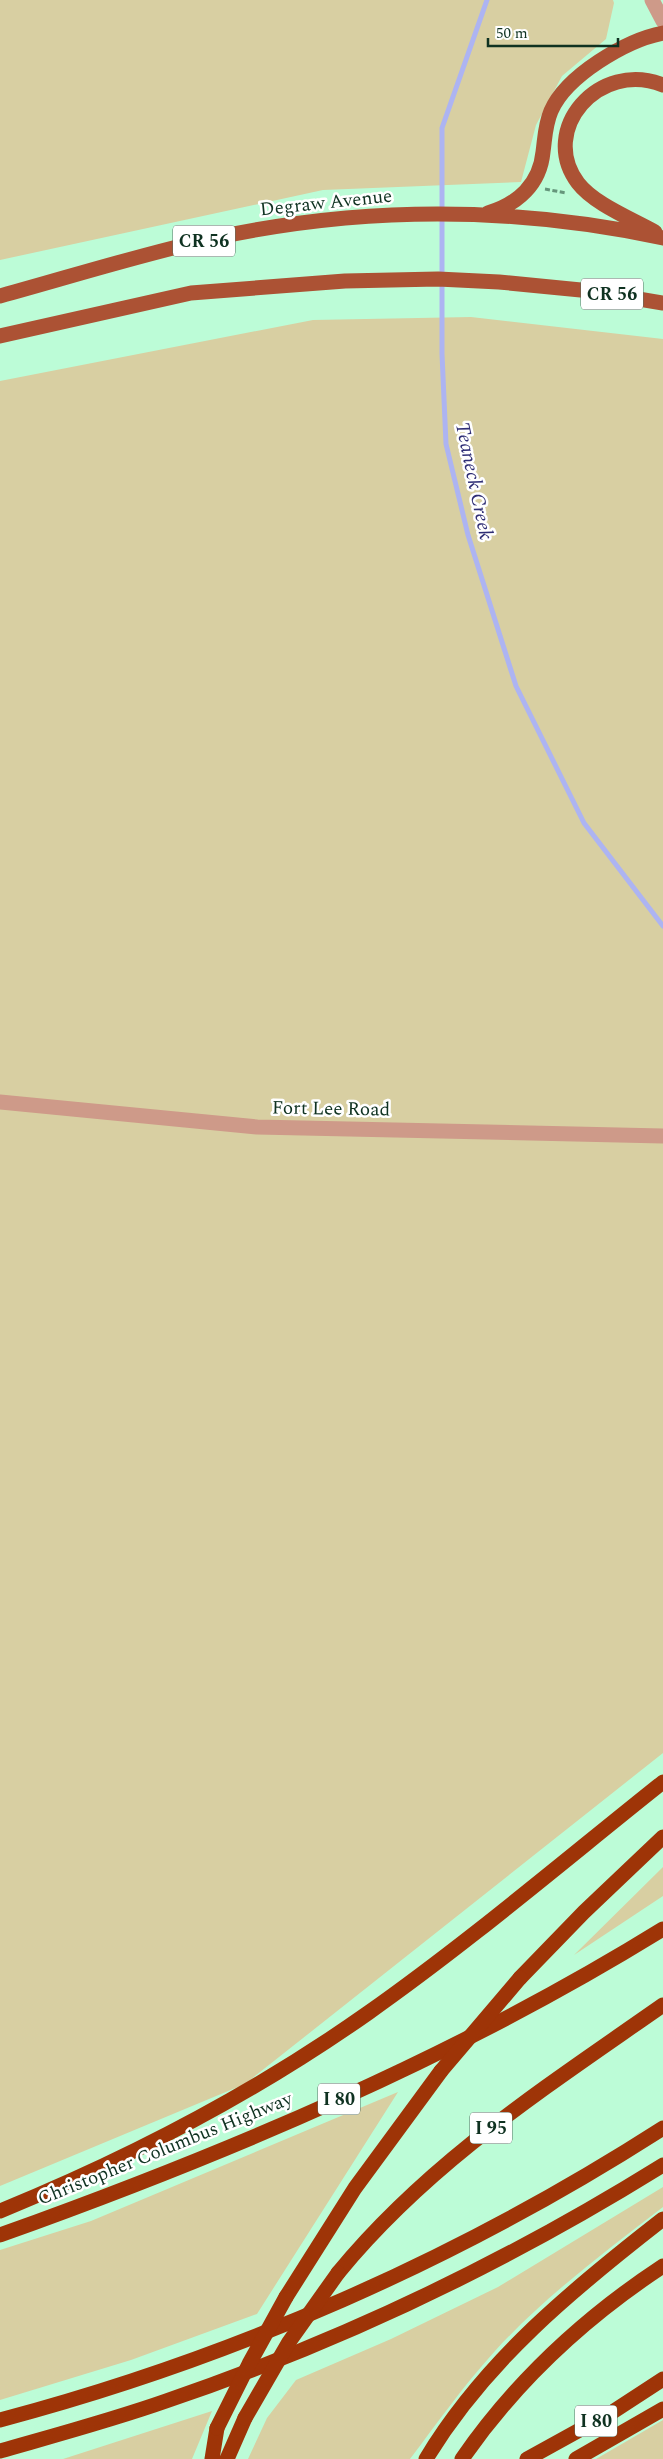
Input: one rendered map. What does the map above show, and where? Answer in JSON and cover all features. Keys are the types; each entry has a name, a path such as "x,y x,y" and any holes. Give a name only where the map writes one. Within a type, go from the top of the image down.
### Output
{"highway":[{"path":"0,2211 95,2170 175,2132 244,2093 319,2046 410,1983 663,1782"},
{"path":"212,2459 218,2428 248,2364 286,2298 350,2195 441,2071 520,1978 584,1912 663,1837"},
{"name":"Christopher Columbus Highway","path":"0,2235 180,2167 371,2084 540,2001 663,1929"},
{"name":"I 95","path":"226,2459 245,2418 289,2342 338,2274 377,2229 433,2174 494,2124 663,2005"},
{"path":"0,2420 89,2394 176,2365 252,2337 369,2287 512,2217 663,2128"},
{"path":"0,2451 168,2401 350,2330 502,2257 663,2164"},
{"path":"426,2459 476,2388 524,2336 591,2277 663,2219"},
{"path":"462,2459 509,2398 564,2341 626,2291 663,2266"},
{"name":"I 80","path":"527,2459 614,2411 663,2379"},
{"path":"576,2459 663,2409"}],"main road":[{"path":"483,215 509,204 525,193 536,180 542,161 549,116 555,102 569,84 593,65 641,40 663,33"},
{"path":"663,84 635,78 611,82 595,91 583,102 573,118 567,150 573,175 588,194 663,237"},
{"name":"Degraw Avenue","path":"0,296 218,237 311,222 412,214 462,214 577,223 663,237"},
{"name":"CR 56","path":"0,336 191,292 345,281 461,280 561,287 663,303"}],"street":[{"path":"652,0 663,21"},
{"name":"Fort Lee Road","path":"0,1102 220,1126 663,1136"}],"path":[{"path":"541,185 546,189 564,194 571,192"}],"shaded area":[{"path":"0,0 613,0 614,3 606,39 562,76 536,125 521,182 323,190 0,260"},
{"path":"471,317 663,339 663,1753 245,2084 0,2186 0,381 313,320"},
{"path":"663,1867 663,1896 574,1955"},
{"path":"398,2092 257,2314 131,2360 0,2400 0,2250 91,2221"},
{"path":"663,2187 663,2207 576,2275 514,2331 451,2404 410,2459 248,2459 267,2418 296,2380 391,2339 498,2287"},
{"path":"212,2411 192,2459 63,2459"},
{"path":"663,2420 663,2459 596,2459"}],"waterway":[{"name":"Teaneck Creek","path":"487,0 442,128 442,354 446,444 468,535 516,686 584,823 663,926"}]}
